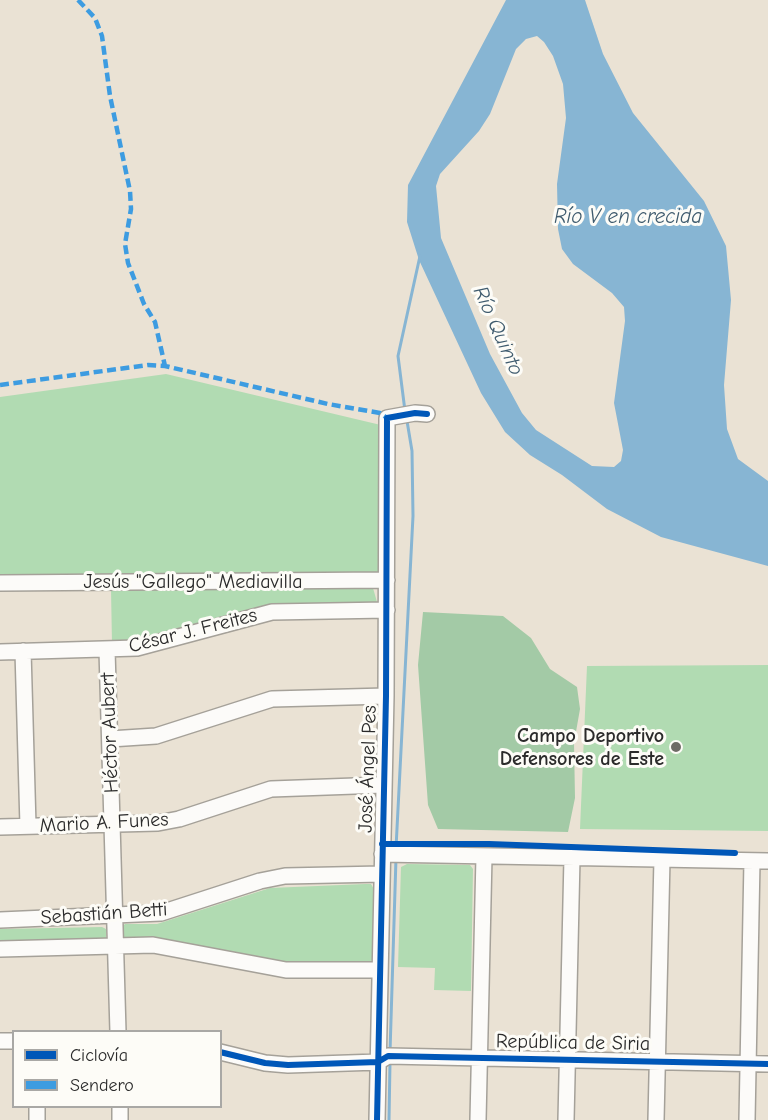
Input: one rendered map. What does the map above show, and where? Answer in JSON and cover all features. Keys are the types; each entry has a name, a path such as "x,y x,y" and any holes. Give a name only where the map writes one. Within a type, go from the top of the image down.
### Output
{"street":[{"name":"José Ángel Pes","path":"377,1120 390,418 421,414"},
{"name":"Jesús \"Gallego\" Mediavilla","path":"0,583 387,580"},
{"name":"César J. Freites","path":"0,652 107,650 155,645 272,612 387,610"},
{"name":"Héctor Aubert","path":"107,650 118,1030"},
{"path":"23,651 28,826"},
{"path":"110,739 156,736 272,699 386,696"},
{"name":"Mario A. Funes","path":"0,827 112,826 179,819 271,789 292,786 383,785"},
{"path":"382,854 768,861"},
{"path":"478,1120 484,856"},
{"path":"566,1120 572,858"},
{"path":"656,1120 663,859"},
{"path":"747,1120 752,861"},
{"name":"Sebastián Betti","path":"0,920 174,911 260,881 285,876 382,874"},
{"path":"0,949 116,945 168,947 286,970 380,970"},
{"name":"República de Siria","path":"222,1052 265,1063 288,1065 378,1062 388,1056 768,1064"}],"green space":[{"path":"166,374 385,426 383,573 0,576 0,397"},
{"path":"373,588 377,602 274,607 154,640 112,644 111,589"},
{"path":"423,612 503,616 531,638 550,669 577,687 580,709 574,743 575,798 568,832 438,829 428,805 418,665"},
{"name":"Campo Deportivo Defensores de Este","path":"768,665 768,831 580,829 587,666"},
{"path":"407,864 470,865 473,869 471,991 434,990 435,968 398,967 401,867"},
{"path":"371,884 375,891 373,955 372,960 367,963 280,965 122,939 122,927 125,924 157,924 270,888"},
{"path":"102,927 106,929 106,939 0,944 0,929"}],"water":[{"name":"Río V en crecida","path":"506,0 585,0 603,54 633,113 704,201 726,246 731,300 724,385 727,429 738,459 768,481 768,566 661,537 607,509 562,475 530,455 505,432 481,393 419,260 407,222 408,185","holes":["537,36 553,56 563,84 566,118 557,184 558,229 562,249 573,264 612,293 624,307 625,321 614,403 623,450 621,461 614,467 592,466 536,430 522,413 490,354 441,238 436,186 440,174 479,131 490,114 516,49 526,39"]}],"waterway":[{"path":"405,411 398,356 420,256"},
{"path":"396,848 413,516 412,451 407,421"},
{"path":"390,1052 396,858"},
{"path":"389,1120 390,1062"}],"marked path":[{"path":"78,0 95,18 102,36 110,96 130,191 131,209 125,244 128,263 144,304 155,322 165,366"},
{"path":"0,385 148,365 165,366 328,404 380,413 387,418"}],"cycle path":[{"path":"377,1120 386,696 387,418 415,413 427,414"},
{"path":"382,844 489,844 735,853"},
{"path":"222,1052 265,1063 288,1065 378,1062 388,1056 768,1064"}],"place":[{"name":"Campo Deportivo Defensores de Este","path":"676,747"}],"water label":[{"name":"Río Quinto","path":"498,331"}]}
